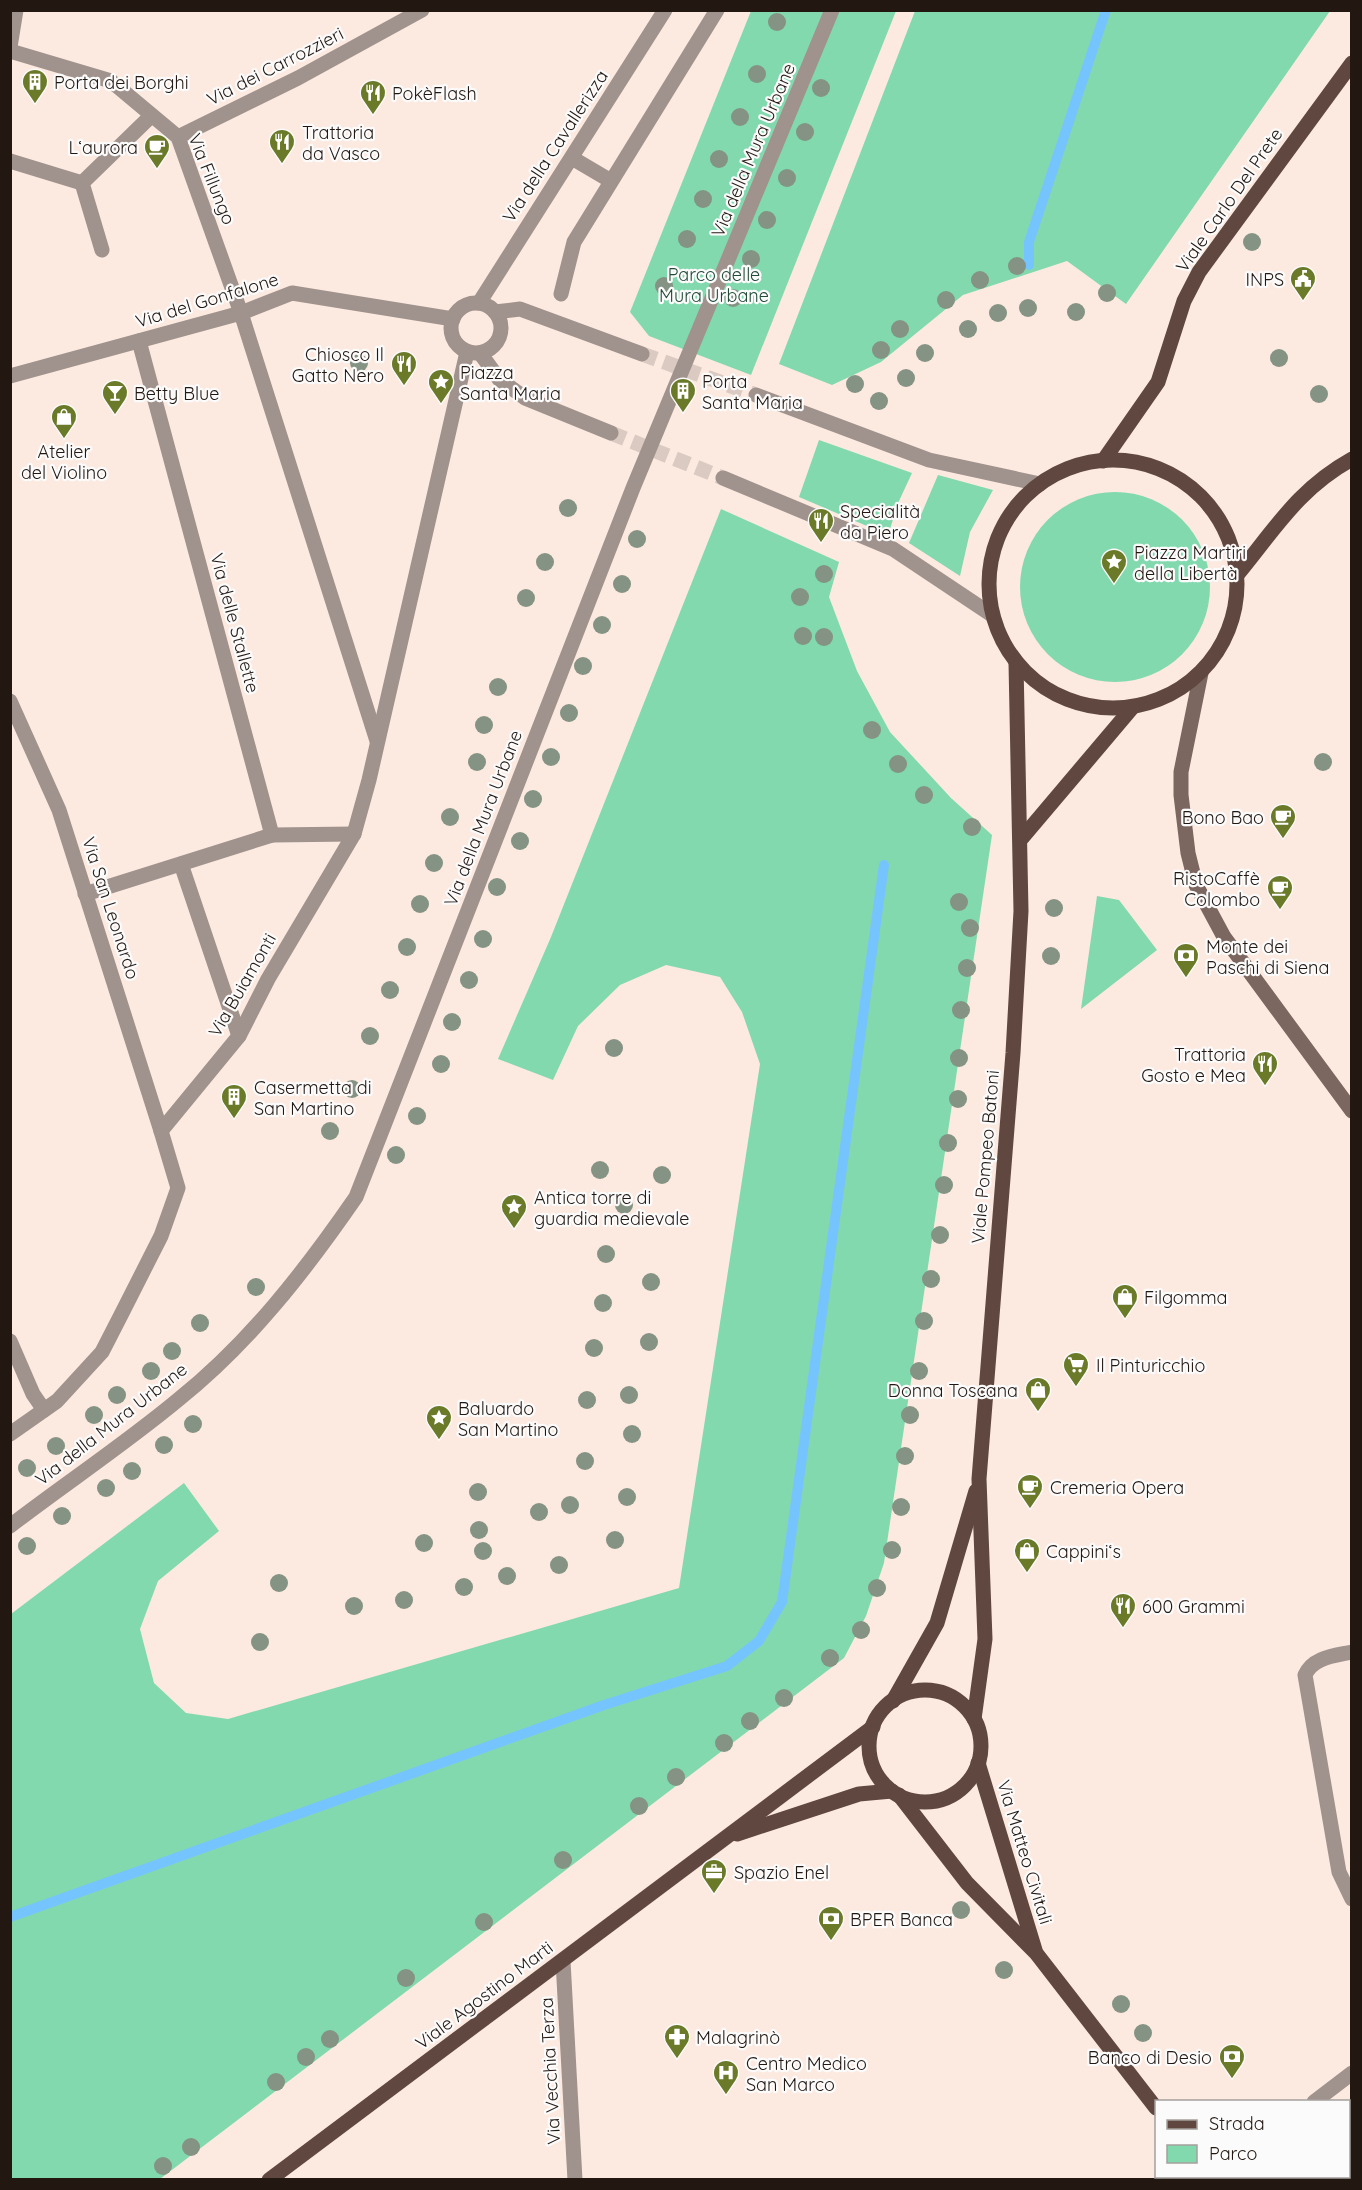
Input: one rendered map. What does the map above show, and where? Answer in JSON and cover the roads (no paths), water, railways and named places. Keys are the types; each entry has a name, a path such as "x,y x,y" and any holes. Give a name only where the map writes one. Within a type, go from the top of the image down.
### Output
{"main road":[{"name":"Viale Carlo Del Prete","path":"1103,461 1158,382 1184,301 1198,272 1352,63"},
{"path":"1238,575 1312,484 1352,459"},
{"path":"1103,461 1127,461 1149,465 1169,473 1197,492 1223,524 1232,547 1238,575 1237,601 1230,627 1218,652 1201,673 1169,696 1132,708 1105,709 1073,702 1043,688 1016,663 1000,638 992,615 989,585 997,542 1013,511 1040,484 1070,467 1103,461"},
{"name":"Viale Pompeo Batoni","path":"974,1719 985,1639 979,1479 1013,1053 1022,838 1016,663"},
{"path":"1022,838 1132,708"},
{"name":"Viale Pompeo Batoni","path":"893,1701 936,1623 979,1479"},
{"path":"910,1692 937,1692 962,1704 974,1719 980,1741 978,1763 964,1785 943,1799 918,1802 895,1793 879,1778 871,1762 869,1745 873,1727 881,1712 893,1701 910,1692"},
{"name":"Viale Agostino Marti","path":"269,2180 873,1727"},
{"name":"Via Matteo Civitali","path":"978,1763 1036,1953"},
{"name":"Viale Agostino Marti","path":"720,1840 851,1796 895,1793"},
{"name":"Via Matteo Civitali","path":"895,1793 967,1883 1036,1953 1155,2107"}],"street":[{"path":"10,47 16,10"},
{"name":"Via dei Carrozzieri","path":"178,137 298,78 422,10"},
{"name":"Via della Cavallerizza","path":"479,303 665,10"},
{"path":"561,294 574,242 717,10"},
{"name":"Via della Mura Urbane","path":"10,1526 180,1399 250,1333 293,1284 356,1197 633,488 832,10"},
{"name":"Via Fillungo","path":"10,51 111,81 178,137 241,313"},
{"path":"81,183 151,116"},
{"path":"572,158 611,181"},
{"path":"10,160 81,183"},
{"path":"81,183 102,250"},
{"name":"Via del Gonfalone","path":"10,376 241,313 292,293 453,319"},
{"path":"474,352 492,347 499,336 501,324 495,312 479,303 460,309 453,319 453,338 474,352 499,379 525,398 611,433"},
{"path":"495,312 520,309 642,354"},
{"path":"241,313 378,742"},
{"name":"Via delle Stallette","path":"139,341 272,835"},
{"path":"378,742 474,352"},
{"path":"756,395 929,460 1040,484"},
{"path":"723,478 893,549 992,615"},
{"path":"1201,673 1181,783 1188,854 1196,885 1224,937 1352,1111"},
{"name":"Via San Leonardo","path":"10,701 59,810 161,1131"},
{"name":"Via Buiamonti","path":"161,1131 239,1036 268,979 354,834 378,742"},
{"path":"85,894 272,835 354,834"},
{"path":"181,864 239,1036"},
{"path":"10,1434 57,1401 102,1352 160,1236 178,1188 161,1131"},
{"path":"10,1341 33,1394 44,1410"},
{"path":"1352,1652 1321,1659 1314,1663 1305,1675 1339,1872 1352,1899"},
{"name":"Via Vecchia Terza","path":"562,1961 576,2180"},
{"path":"1317,2100 1352,2073"}],"waterway":[{"path":"1029,265 1029,242 1106,10"},
{"path":"10,1917 604,1705 727,1666 759,1641 782,1602 884,865"}],"tunnel":[{"path":"642,354 756,395"},
{"path":"611,433 723,478"}],"place":[{"name":"Porta dei Borghi","path":"35,105"},
{"name":"PokèFlash","path":"373,116"},
{"name":"Trattoria da Vasco","path":"282,165"},
{"name":"L‘aurora","path":"157,170"},
{"name":"INPS","path":"1303,302"},
{"name":"Chiosco Il Gatto Nero","path":"404,387"},
{"name":"Piazza Santa Maria","path":"441,405"},
{"name":"Porta Santa Maria","path":"683,414"},
{"name":"Betty Blue","path":"115,416"},
{"name":"Atelier del Violino","path":"64,440"},
{"name":"Specialità da Piero","path":"821,544"},
{"name":"Piazza Martiri della Libertà","path":"1114,585"},
{"name":"Bono Bao","path":"1283,840"},
{"name":"RistoCaffè Colombo","path":"1280,911"},
{"name":"Monte dei Paschi di Siena","path":"1186,979"},
{"name":"Trattoria Gosto e Mea","path":"1265,1087"},
{"name":"Casermetta di San Martino","path":"234,1120"},
{"name":"Antica torre di guardia medievale","path":"514,1230"},
{"name":"Filgomma","path":"1125,1320"},
{"name":"Il Pinturicchio","path":"1076,1388"},
{"name":"Donna Toscana","path":"1038,1413"},
{"name":"Baluardo San Martino","path":"439,1441"},
{"name":"Cremeria Opera","path":"1030,1510"},
{"name":"Cappini‘s","path":"1027,1574"},
{"name":"600 Grammi","path":"1123,1629"},
{"name":"Spazio Enel","path":"714,1895"},
{"name":"BPER Banca","path":"831,1942"},
{"name":"Malagrinò","path":"677,2060"},
{"name":"Banco di Desio","path":"1232,2080"},
{"name":"Centro Medico San Marco","path":"726,2096"}],"park label":[{"name":"Parco delle Mura Urbane","path":"714,284"}]}
